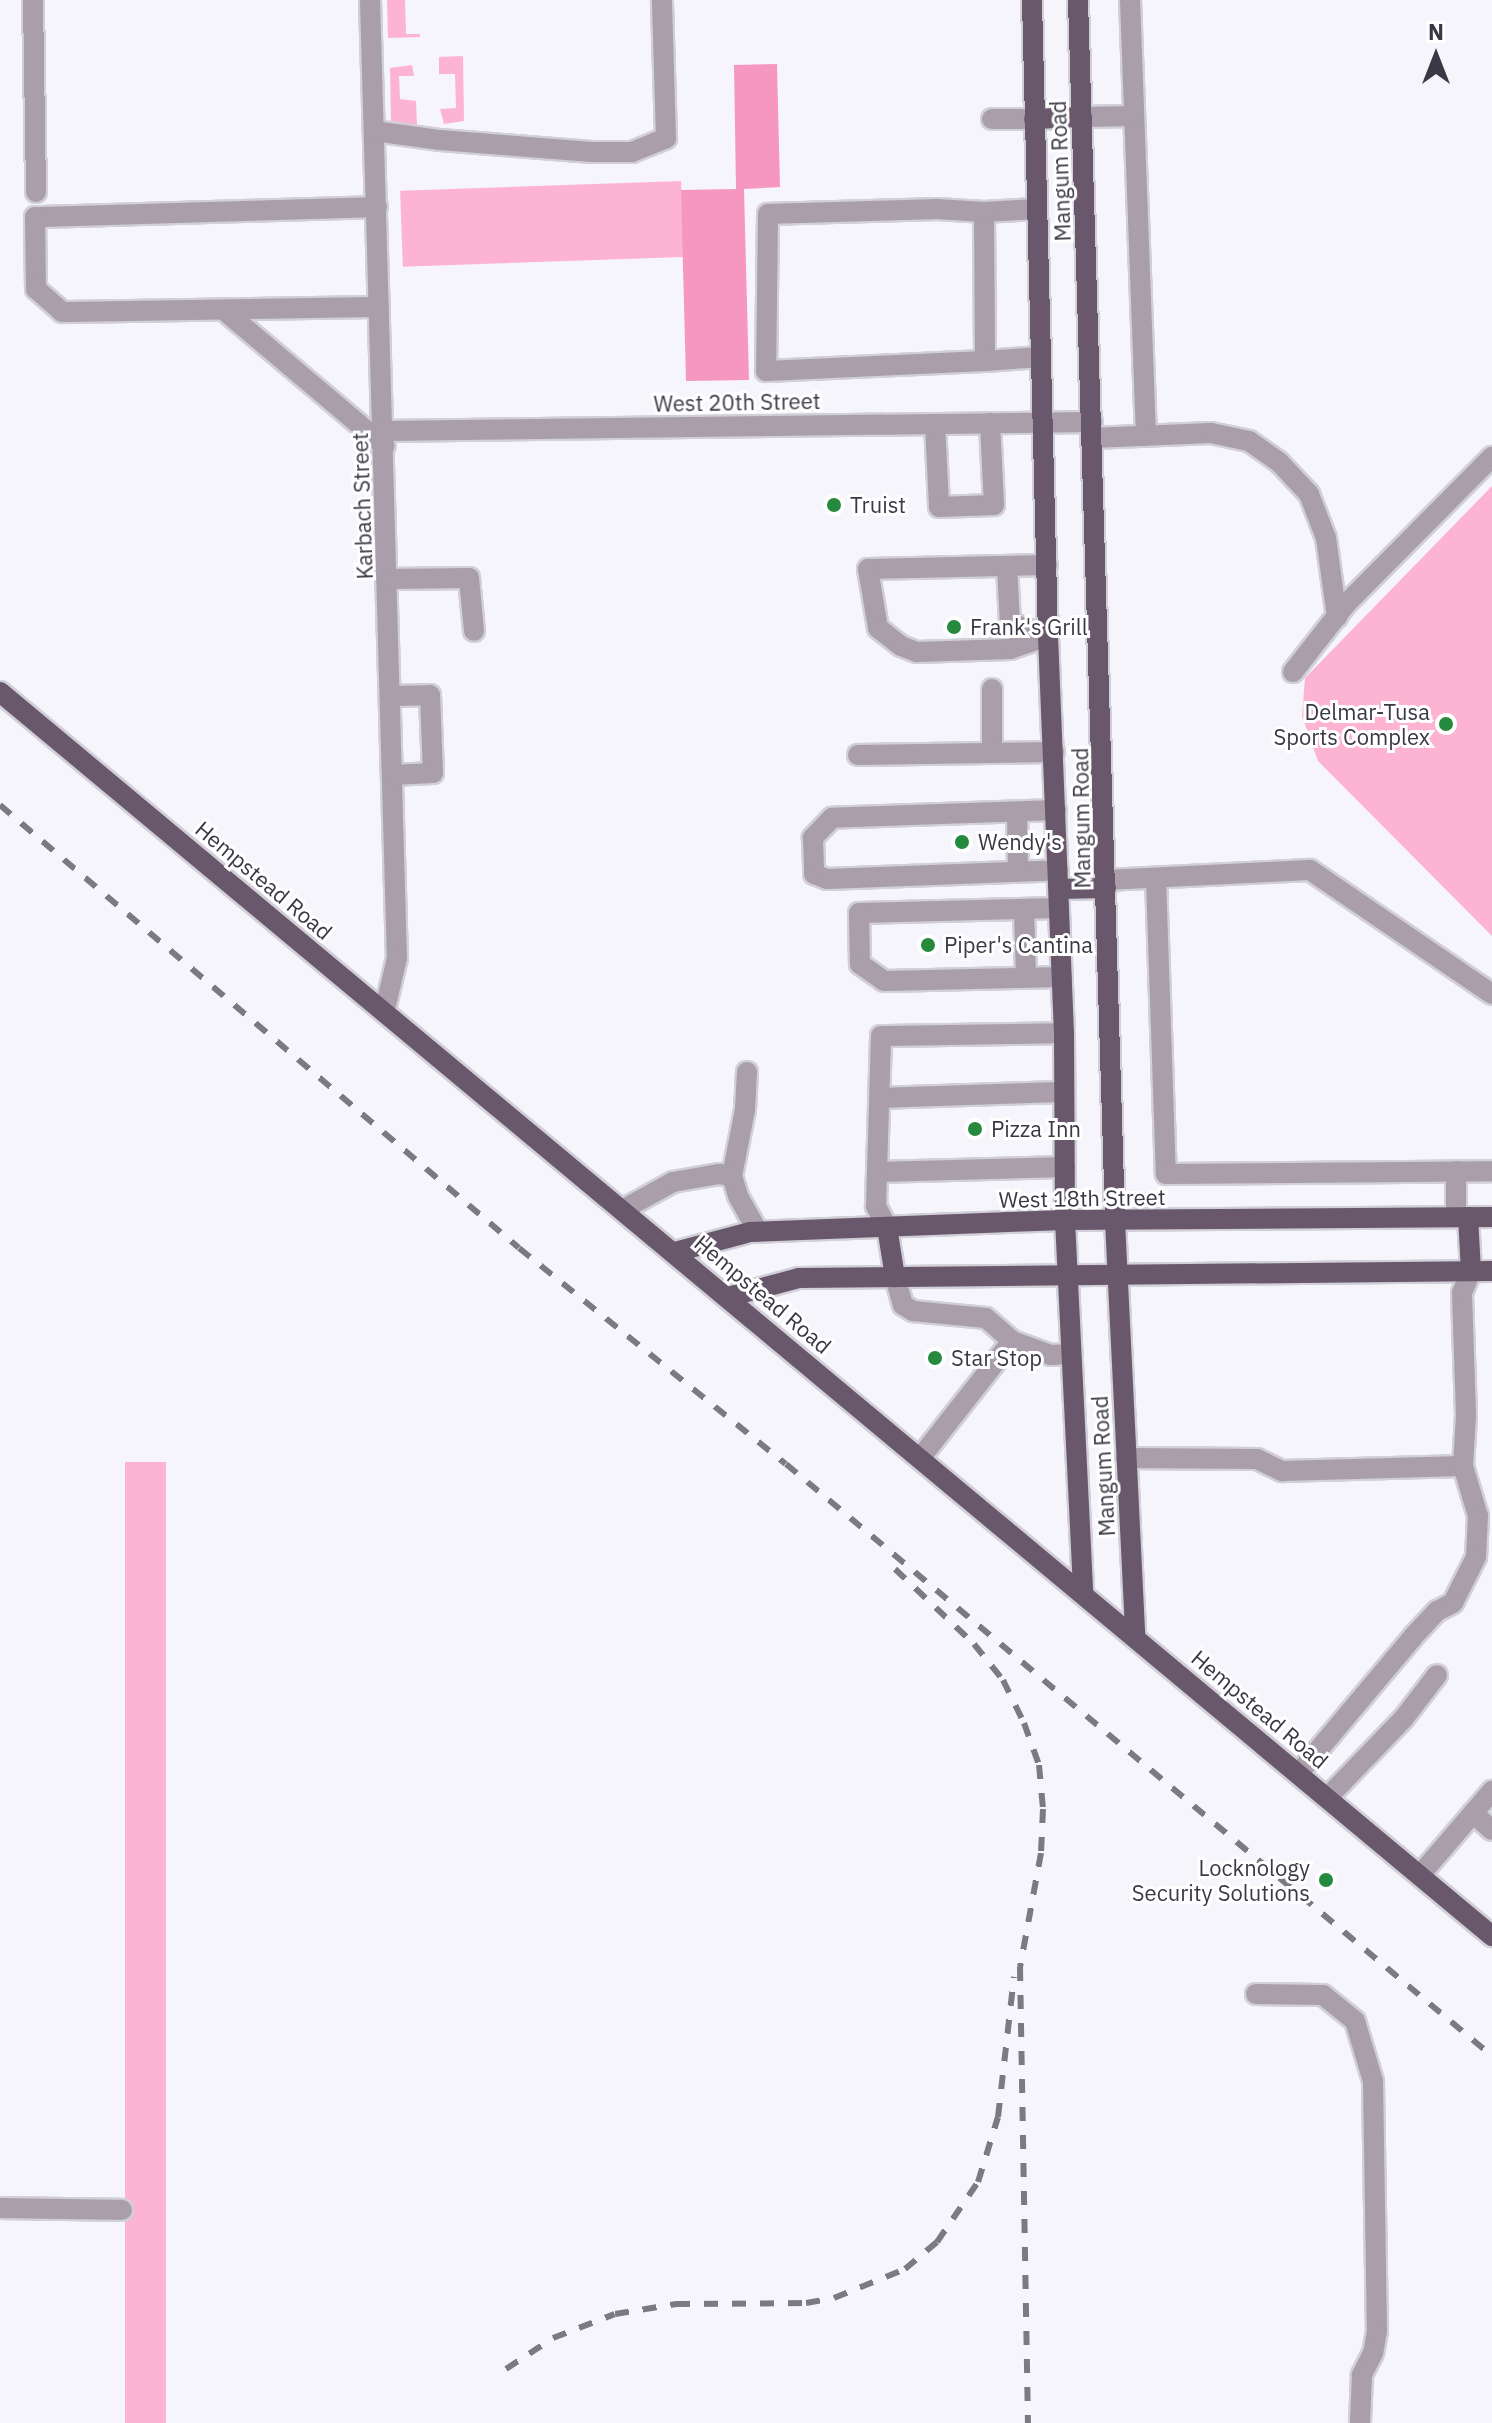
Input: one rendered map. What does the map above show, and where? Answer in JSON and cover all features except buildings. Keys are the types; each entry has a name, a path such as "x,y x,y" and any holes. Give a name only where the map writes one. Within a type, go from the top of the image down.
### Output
{"main road":[{"name":"Mangum Road","path":"1032,0 1048,636 1064,1033 1065,1220 1083,1591"},
{"name":"Mangum Road","path":"1078,0 1115,1221 1135,1635"},
{"path":"1034,119 1082,117"},
{"name":"Hempstead Road","path":"0,692 385,1009 1492,1936"},
{"path":"1059,889 1106,884"},
{"path":"728,1297 799,1278 1482,1271 1462,1217"},
{"name":"West 18th Street","path":"675,1252 758,1232 1065,1220 1492,1217"},
{"path":"887,1227 895,1277"}],"street":[{"path":"33,0 36,192"},
{"name":"Karbach Street","path":"370,0 389,579 397,958 385,1009"},
{"path":"374,131 592,152 632,152 666,138 662,0"},
{"path":"1130,0 1146,436"},
{"path":"1082,117 1133,116"},
{"path":"992,119 1034,119"},
{"path":"377,207 35,217 36,289 62,312 379,307"},
{"path":"1036,209 768,214 766,371 1040,357"},
{"path":"984,212 985,361"},
{"path":"225,311 384,439"},
{"name":"West 20th Street","path":"384,439 1042,422 1146,436 1211,433 1249,441 1279,462 1309,494 1326,538 1337,617"},
{"path":"935,424 939,507 994,505 990,423"},
{"path":"1293,672 1337,617 1492,457"},
{"path":"1047,565 868,569 878,628 901,646 917,652 1010,649 1048,636"},
{"path":"1007,566 1010,623 1048,636"},
{"path":"389,579 469,578 474,631"},
{"path":"992,689 992,753"},
{"path":"391,696 430,695 433,773 393,775"},
{"path":"858,755 1054,752"},
{"path":"1056,810 832,818 813,838 813,850 814,874 827,879 1018,870 1059,889"},
{"path":"1017,812 1018,870"},
{"path":"1106,884 1156,878 1310,870 1492,994"},
{"path":"1156,878 1166,1174 1492,1171"},
{"path":"1059,889 1024,909 859,913 860,964 884,981 1062,977"},
{"path":"1024,909 1026,977"},
{"path":"887,1227 876,1206 881,1036 1064,1033"},
{"path":"747,1072 745,1110 732,1176 738,1196 758,1232"},
{"path":"880,1098 1064,1092"},
{"path":"878,1172 1065,1167"},
{"path":"1456,1171 1462,1217"},
{"path":"624,1209 673,1182 719,1174 732,1176"},
{"path":"1299,1773 1413,1637 1437,1611 1453,1603 1476,1557 1478,1516 1463,1466 1466,1415 1462,1293 1482,1271"},
{"path":"895,1277 903,1305 913,1311 986,1318 1012,1341 1051,1355 1071,1354"},
{"path":"921,1457 1012,1341"},
{"path":"1126,1458 1257,1459 1282,1471 1463,1466"},
{"path":"1328,1797 1404,1718 1437,1675"},
{"path":"1420,1875 1492,1791"},
{"path":"1473,1813 1492,1830"},
{"path":"1256,1994 1323,1995 1355,2021 1373,2081 1377,2331 1373,2353 1362,2375 1360,2423"},
{"path":"0,2208 122,2210"}],"shaded area":[{"path":"387,0 405,0 406,34 420,34 420,37 388,38"},
{"path":"463,56 464,121 444,124 440,109 456,108 455,74 439,74 439,57"},
{"path":"777,64 780,187 744,189 749,380 686,381 681,190 736,189 734,65"},
{"path":"412,65 414,76 399,76 400,99 416,101 417,124 394,126 391,124 390,68"},
{"path":"681,181 684,257 403,267 400,191"},
{"path":"1492,486 1492,936 1318,761 1302,716 1305,678"},
{"path":"125,1462 166,1462 166,2423 125,2423"}],"railway":[{"path":"0,805 519,1248 786,1464 1492,2056"},
{"path":"895,1569 974,1644 1003,1680 1024,1723 1039,1765 1043,1809 1041,1853 1020,1967 1028,2423"},
{"path":"506,2369 553,2338 615,2314 676,2304 806,2303 834,2298 905,2269 937,2242 978,2182 998,2117 1014,1977"}],"place":[{"name":"Truist","path":"834,505"},
{"name":"Frank's Grill","path":"954,627"},
{"name":"Delmar-Tusa Sports Complex","path":"1446,724"},
{"name":"Wendy's","path":"962,842"},
{"name":"Piper's Cantina","path":"928,945"},
{"name":"Pizza Inn","path":"975,1129"},
{"name":"Star Stop","path":"935,1358"},
{"name":"Locknology Security Solutions","path":"1326,1880"}]}
